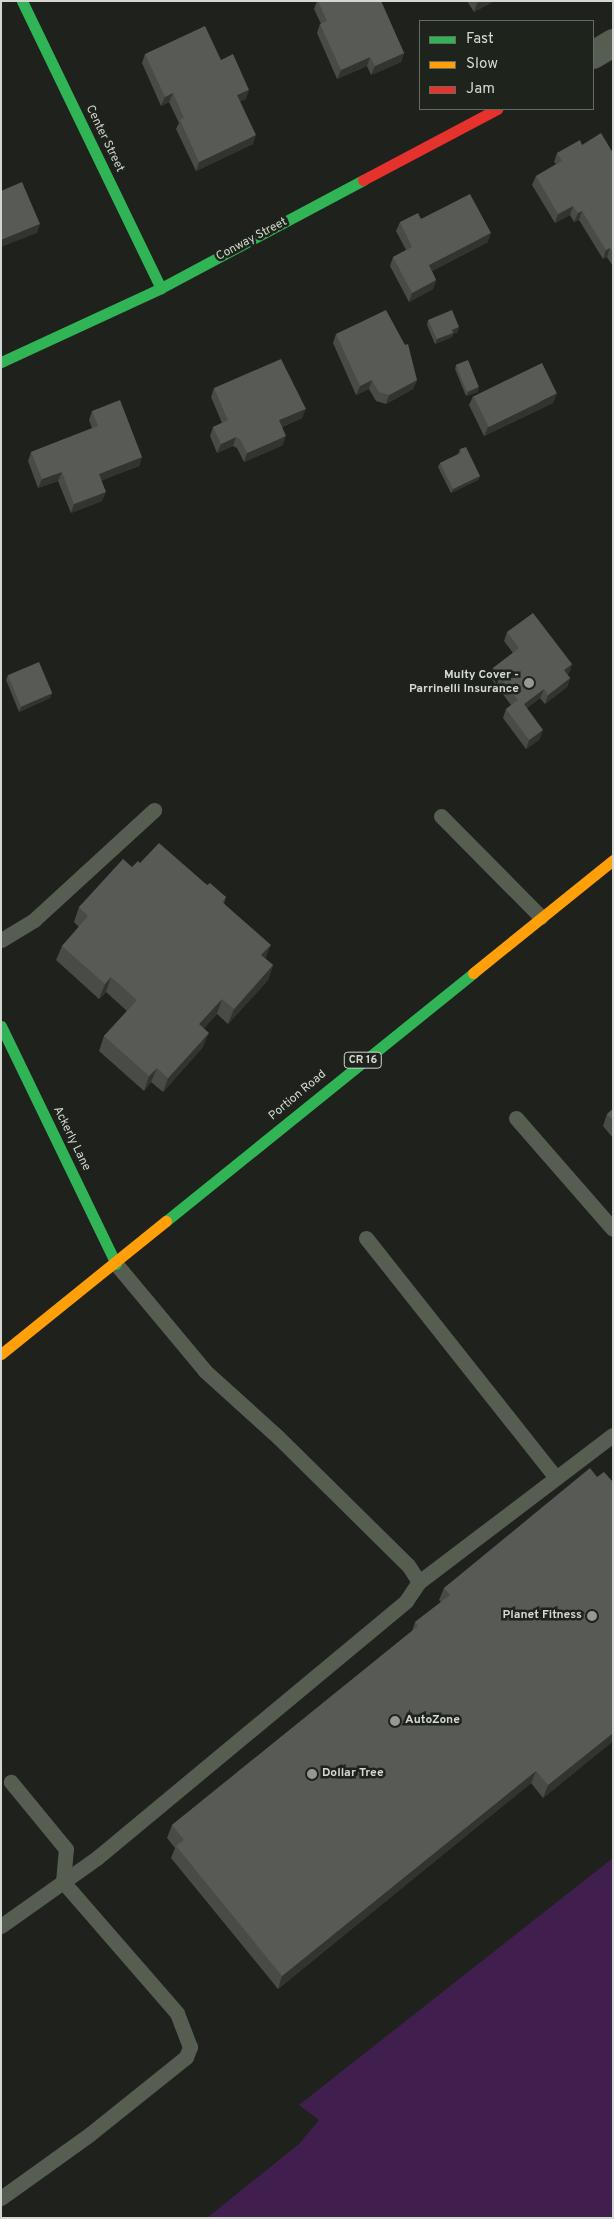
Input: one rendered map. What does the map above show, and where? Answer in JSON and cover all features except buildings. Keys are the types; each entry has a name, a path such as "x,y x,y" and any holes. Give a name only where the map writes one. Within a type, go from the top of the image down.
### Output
{"street":[{"name":"Center Street","path":"22,1 161,288"},
{"path":"594,54 613,43"},
{"name":"Conway Street","path":"1,362 161,288 495,110"},
{"name":"Portion Road","path":"1,1354 116,1264 613,860"},
{"name":"Ackerly Lane","path":"1,1026 116,1264"}],"lane":[{"path":"1,940 34,920 154,810"},
{"path":"441,816 541,918"},
{"path":"516,1118 613,1229"},
{"path":"366,1238 556,1478"},
{"path":"116,1264 205,1370 278,1437 394,1552 419,1582"},
{"path":"1,1926 112,1846 406,1600 419,1582 613,1435"},
{"path":"1,2198 120,2111 186,2058 190,2047 177,2013 63,1882 66,1849 11,1782"}],"shaded area":[{"path":"613,1858 613,2218 207,2218 299,2144 319,2120 299,2105"}],"traffic: fast":[{"path":"22,1 161,288"},
{"path":"1,362 161,288 363,180"},
{"path":"166,1221 473,973"},
{"path":"1,1026 116,1264"}],"traffic: slow":[{"path":"473,973 613,860"},
{"path":"1,1354 166,1221"}],"traffic: jam":[{"path":"363,180 495,110"}],"place":[{"name":"Multy Cover - Parrinelli Insurance","path":"529,683"},
{"name":"Planet Fitness","path":"592,1616"},
{"name":"AutoZone","path":"395,1721"},
{"name":"Dollar Tree","path":"312,1774"}]}
